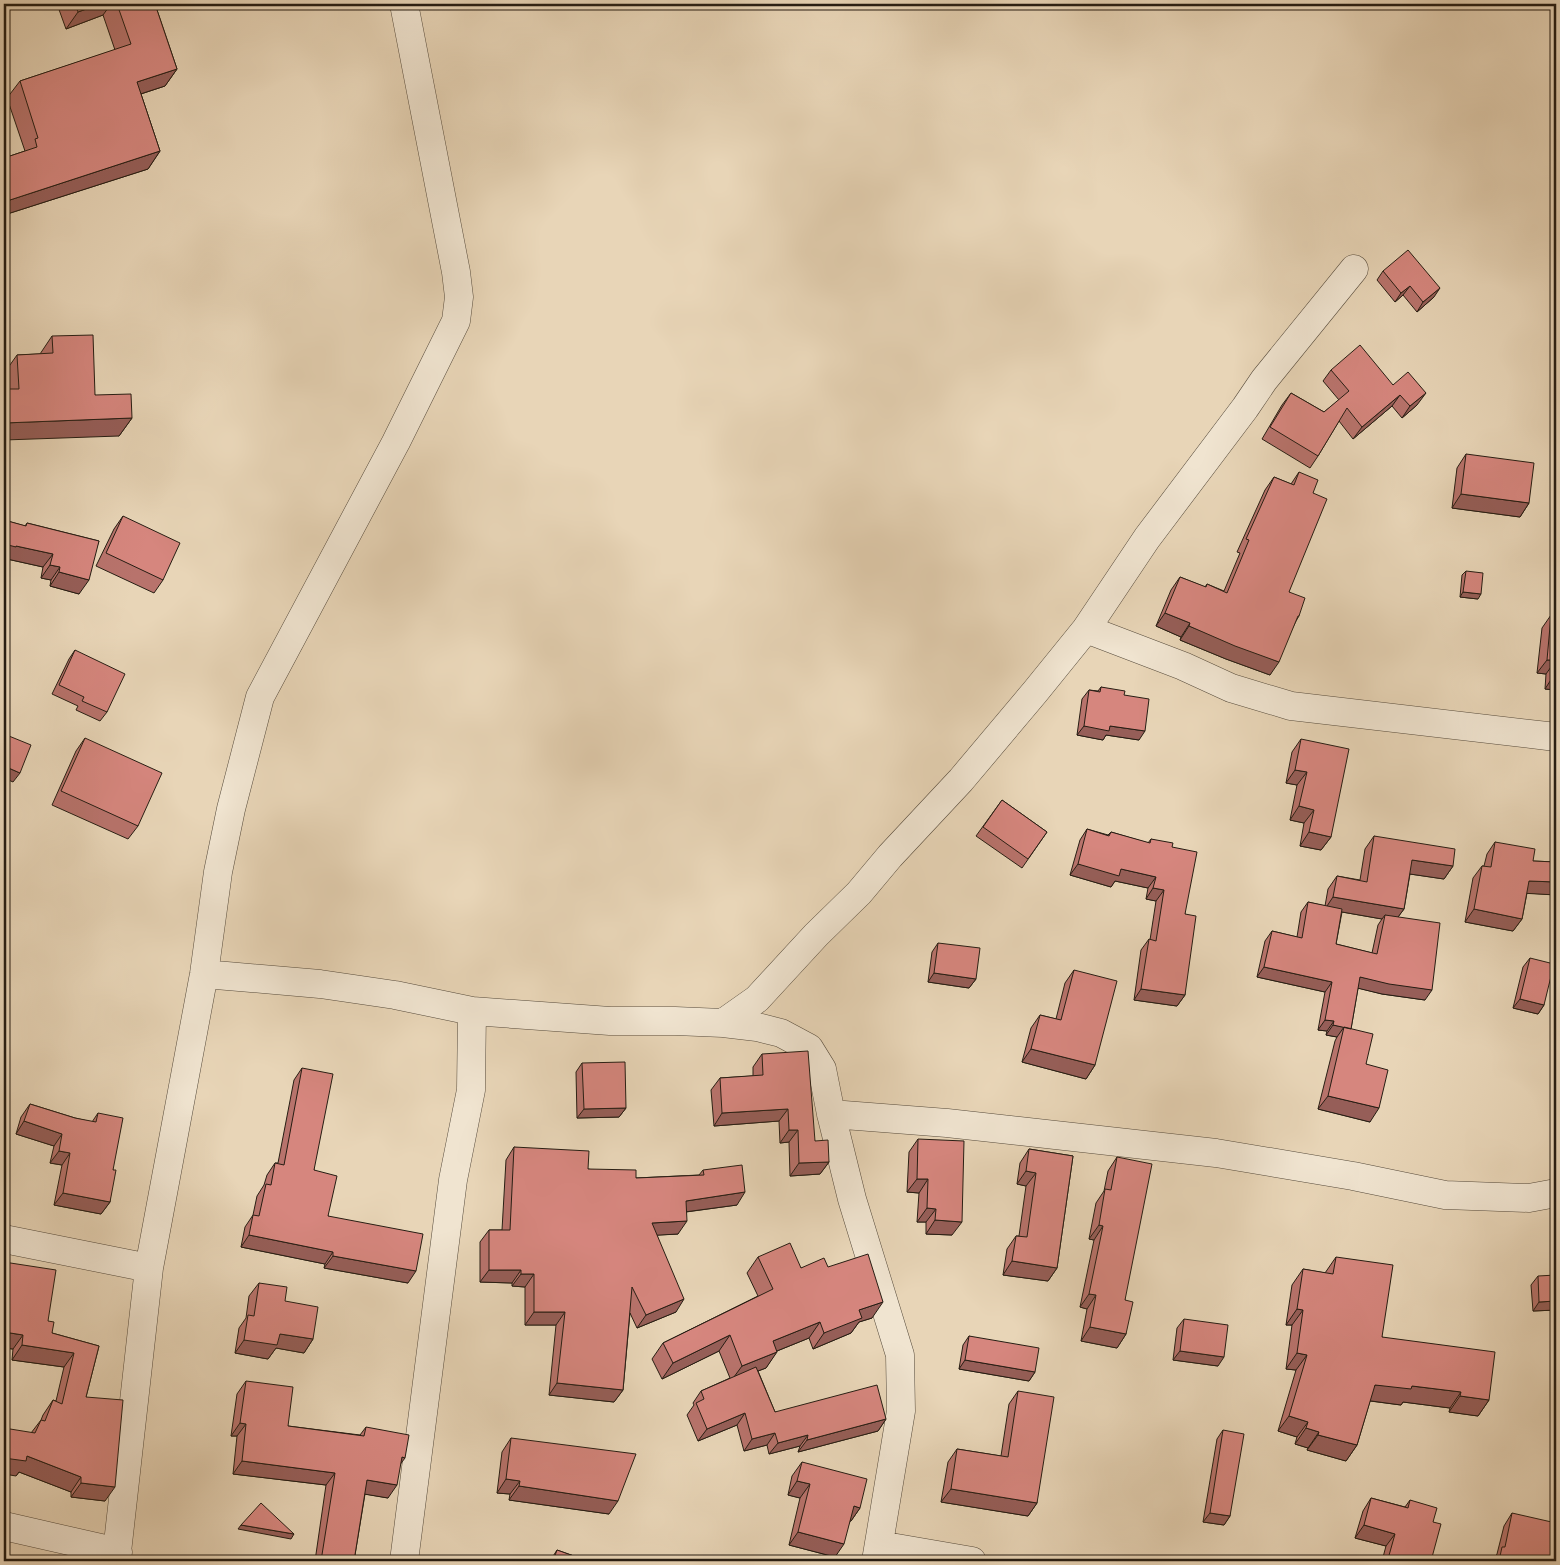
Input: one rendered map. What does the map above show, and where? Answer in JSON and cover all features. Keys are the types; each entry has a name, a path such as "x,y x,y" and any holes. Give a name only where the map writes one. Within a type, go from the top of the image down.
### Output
{"street":[{"path":"4,1526 117,1557 149,1268 204,974 218,872 231,809 260,697 396,442 456,321 460,297 456,272 404,4"},
{"path":"723,1023 757,999 816,935 859,893 890,856 961,780 1086,628 1152,530 1264,380 1354,269"},
{"path":"1086,628 1175,663 1231,688 1292,706 1556,737"},
{"path":"204,974 320,984 395,995 472,1011 610,1021 675,1021 723,1023 757,1027 780,1033 809,1048 822,1069 852,1199 900,1355 901,1411 877,1553 972,1561"},
{"path":"404,1561 453,1180 471,1090 472,1011"},
{"path":"831,1114 956,1124 1216,1153 1353,1176 1444,1195 1530,1198 1556,1193"},
{"path":"4,1239 149,1268"}],"building":[{"path":"75,4 100,4 78,12"},
{"path":"117,4 155,4 177,69 137,82 160,151 10,200 4,182 4,158 37,147 35,139 38,138 20,81 131,44"},
{"path":"1408,250 1440,288 1423,302 1410,286 1401,293 1383,271"},
{"path":"93,335 95,395 131,394 132,418 4,423 4,389 19,389 17,355 53,353 52,336"},
{"path":"1360,345 1393,385 1408,372 1426,393 1410,406 1400,395 1362,427 1347,408 1318,456 1270,427 1291,393 1324,412 1349,391 1331,370"},
{"path":"1466,454 1534,463 1529,503 1461,494"},
{"path":"1299,472 1318,480 1313,493 1327,499 1289,592 1305,598 1279,662 1235,646 1189,626 1190,623 1165,613 1180,577 1206,587 1207,584 1227,593 1249,540 1246,539 1274,477 1294,485"},
{"path":"123,516 180,543 163,580 106,553"},
{"path":"4,520 26,526 27,523 99,541 89,580 59,572 60,567 50,565 53,554 4,544"},
{"path":"1466,571 1483,573 1481,594 1463,592"},
{"path":"1551,615 1556,615 1556,660 1547,660"},
{"path":"75,650 125,674 107,712 82,701 84,697 59,685"},
{"path":"1556,660 1556,676 1554,675"},
{"path":"1101,687 1125,691 1124,695 1149,699 1145,731 1110,726 1109,731 1084,726 1089,690 1100,692"},
{"path":"4,734 31,745 20,773 4,766"},
{"path":"85,738 162,773 138,826 61,791"},
{"path":"1301,739 1349,749 1331,837 1309,832 1314,810 1299,806 1307,772 1295,770"},
{"path":"1002,800 1047,832 1028,859 983,827"},
{"path":"1087,829 1109,836 1111,832 1150,843 1151,839 1173,843 1172,847 1197,852 1185,914 1196,916 1185,995 1141,989 1149,939 1156,941 1164,890 1153,888 1156,877 1121,869 1119,876 1078,864"},
{"path":"1374,836 1455,849 1453,866 1412,860 1404,909 1333,897 1337,876 1367,882"},
{"path":"1495,842 1535,849 1533,861 1556,862 1556,882 1529,881 1522,919 1474,909 1482,866 1491,867"},
{"path":"1308,902 1342,909 1336,944 1377,954 1385,915 1440,923 1432,990 1389,984 1360,977 1351,1029 1333,1025 1334,1021 1325,1020 1332,982 1264,967 1272,931 1302,938"},
{"path":"938,943 980,948 976,979 934,973"},
{"path":"1530,958 1554,964 1544,1005 1520,999"},
{"path":"1074,970 1117,981 1095,1065 1031,1049 1040,1015 1061,1020"},
{"path":"1344,1027 1373,1034 1366,1064 1388,1070 1379,1108 1328,1096"},
{"path":"808,1051 815,1141 828,1140 829,1162 799,1163 798,1130 789,1130 788,1109 722,1113 720,1078 763,1075 762,1054"},
{"path":"625,1062 626,1108 584,1109 582,1063"},
{"path":"302,1068 333,1074 314,1170 337,1176 328,1216 423,1234 416,1271 333,1256 333,1252 249,1235 253,1215 259,1216 266,1184 271,1185 275,1163 284,1165"},
{"path":"30,1104 75,1118 96,1122 98,1113 123,1118 113,1170 116,1170 110,1202 63,1193 70,1153 59,1151 62,1134 24,1121"},
{"path":"918,1139 964,1141 962,1222 935,1220 936,1209 927,1208 928,1179 917,1179"},
{"path":"514,1147 589,1151 588,1169 636,1170 636,1178 704,1175 703,1170 742,1165 745,1192 686,1201 687,1221 652,1223 684,1299 646,1315 632,1287 623,1390 557,1383 565,1312 534,1312 534,1274 521,1274 521,1270 489,1270 489,1230 510,1230"},
{"path":"1029,1149 1073,1156 1057,1268 1012,1261 1016,1236 1027,1237 1036,1173 1026,1171"},
{"path":"1117,1157 1152,1164 1125,1300 1133,1302 1126,1334 1090,1327 1096,1295 1089,1294 1103,1226 1099,1225 1105,1189 1111,1190"},
{"path":"790,1243 801,1268 824,1258 828,1267 868,1254 883,1302 859,1310 862,1318 824,1333 820,1322 773,1341 777,1352 742,1366 730,1335 673,1363 663,1343 773,1289 758,1257"},
{"path":"1336,1257 1393,1265 1382,1337 1495,1352 1489,1400 1460,1396 1461,1392 1412,1386 1411,1389 1375,1385 1357,1445 1318,1435 1319,1432 1306,1428 1308,1422 1289,1416 1307,1355 1297,1353 1303,1310 1297,1309 1303,1269 1333,1274"},
{"path":"4,1262 56,1270 48,1321 54,1322 52,1333 99,1346 86,1397 123,1400 115,1487 81,1483 81,1477 27,1456 26,1461 4,1458 4,1428 35,1433 41,1420 45,1421 53,1400 62,1404 74,1353 22,1345 23,1335 4,1332"},
{"path":"1556,1275 1556,1301 1539,1302 1538,1276"},
{"path":"259,1283 287,1287 285,1301 318,1307 313,1339 280,1334 277,1345 244,1340 248,1315 254,1316"},
{"path":"1184,1319 1228,1325 1224,1357 1180,1351"},
{"path":"969,1336 1039,1348 1035,1372 965,1360"},
{"path":"756,1367 775,1412 877,1385 886,1419 807,1440 808,1435 778,1443 775,1433 752,1439 745,1413 707,1429 696,1403 704,1399 701,1391"},
{"path":"246,1381 293,1387 288,1426 364,1436 366,1427 409,1435 405,1458 402,1457 397,1485 367,1480 354,1561 321,1561 335,1473 242,1461 246,1424 240,1423"},
{"path":"1018,1391 1054,1397 1037,1503 951,1489 957,1449 1008,1457"},
{"path":"1223,1430 1244,1434 1230,1516 1210,1513"},
{"path":"511,1438 636,1454 618,1501 519,1486 520,1481 506,1479"},
{"path":"802,1462 867,1479 860,1508 854,1506 844,1544 798,1532 810,1484 797,1481"},
{"path":"1371,1498 1408,1508 1410,1500 1437,1508 1433,1522 1441,1524 1431,1561 1395,1561 1388,1559 1395,1534 1364,1525"},
{"path":"261,1503 294,1534 241,1525"},
{"path":"1512,1513 1556,1523 1556,1561 1499,1561 1502,1547 1505,1547"},
{"path":"557,1550 588,1561 553,1561"}]}
